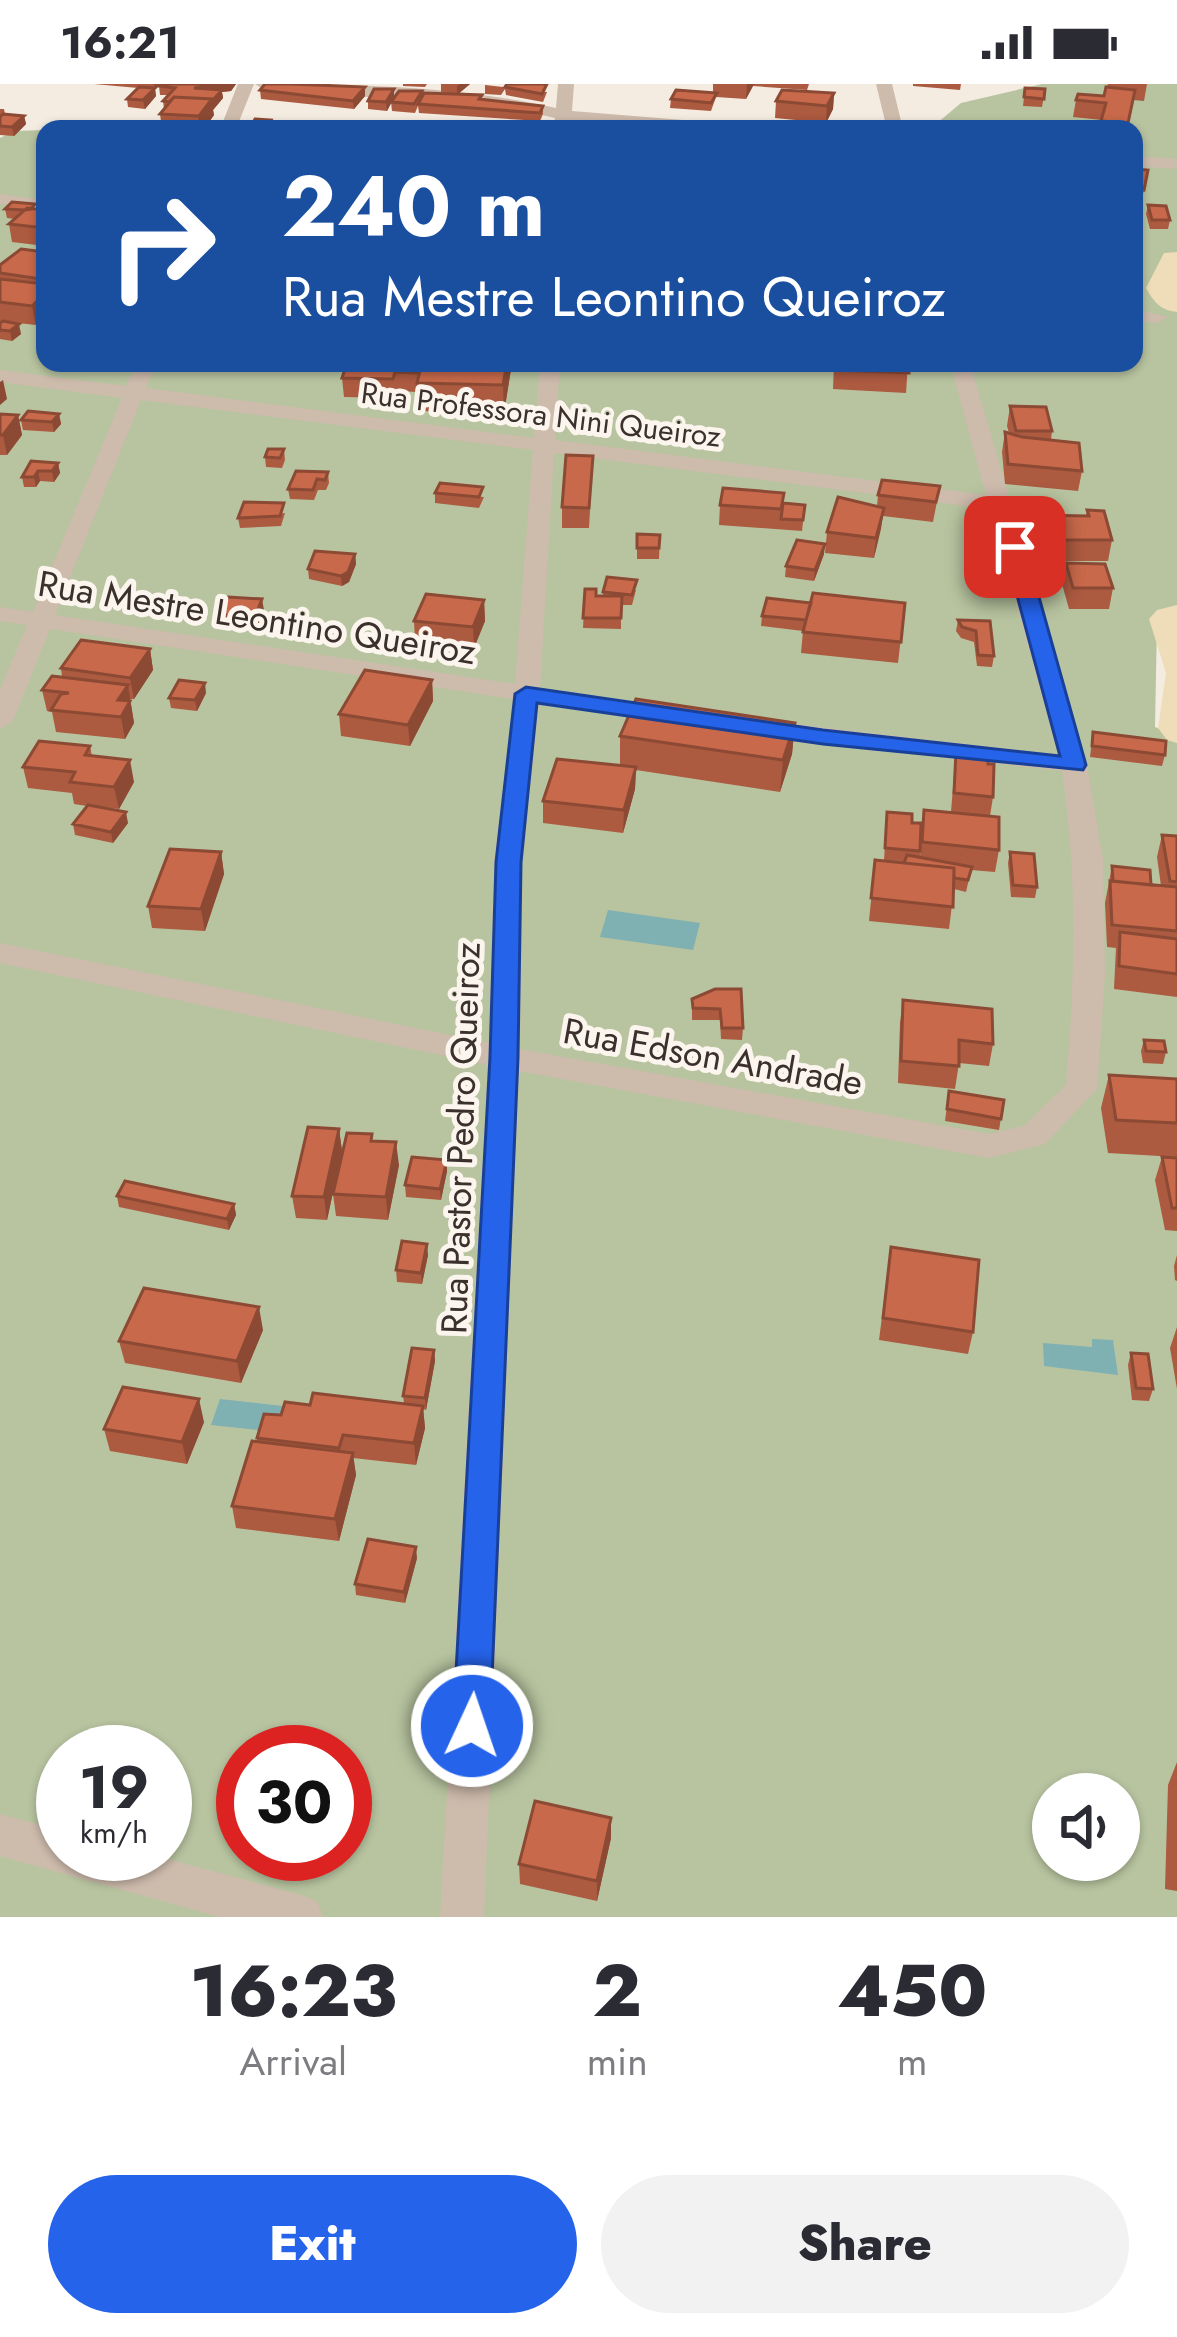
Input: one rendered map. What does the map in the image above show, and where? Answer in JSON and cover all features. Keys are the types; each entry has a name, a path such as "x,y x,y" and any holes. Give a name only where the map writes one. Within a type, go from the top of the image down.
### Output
{"street":[{"path":"232,120 246,84"},
{"path":"263,84 512,103 558,120"},
{"path":"563,120 566,84"},
{"path":"884,84 893,120"},
{"path":"1143,162 1177,164"},
{"path":"0,199 36,204"},
{"path":"1143,316 1159,317"},
{"path":"0,722 141,372"},
{"name":"Rua Pastor Pedro Queiroz","path":"462,1917 504,1057 508,862 526,694 549,372"},
{"path":"732,724 1074,765 963,372"},
{"name":"Rua Professora Nini Queiroz","path":"0,376 1003,503"},
{"name":"Rua Mestre Leontino Queiroz","path":"0,614 686,718"},
{"name":"Rua Edson Andrade","path":"0,953 504,1057 989,1146 1034,1136 1082,1089 1090,976 1089,860 1074,765"},
{"path":"0,1835 36,1845"},
{"path":"169,1881 301,1917"}],"green space":[{"path":"1042,84 1177,84 1177,617 1157,622 1155,727 1177,736 1177,1917 0,1917 0,138 14,131 36,130 36,372 1143,372 1143,120 941,120 961,103"}],"sand":[{"path":"1177,252 1177,312 1158,304 1146,288 1164,253"},
{"path":"1177,605 1177,743 1167,740 1158,728 1166,673 1149,619 1157,610"}],"water":[{"path":"608,910 700,923 693,950 600,937"},
{"path":"1092,1339 1113,1340 1118,1375 1044,1366 1043,1343 1092,1347"},
{"path":"220,1399 283,1406 276,1432 211,1425"}],"building":[{"path":"161,84 221,84 194,88 222,90 212,101 174,97 169,102 163,101 175,88"},
{"path":"265,84 365,87 353,101 260,90"},
{"path":"547,84 542,94 505,87"},
{"path":"139,87 155,88 143,100 127,99"},
{"path":"1106,87 1135,90 1129,120 1101,120 1106,103 1076,100 1078,94 1104,96"},
{"path":"1025,88 1045,89 1044,99 1024,97"},
{"path":"374,89 394,89 386,102 368,101"},
{"path":"676,90 717,93 711,103 671,99"},
{"path":"782,90 834,93 827,106 776,101"},
{"path":"399,91 422,91 414,104 391,102"},
{"path":"424,93 482,95 479,99 543,106 540,113 418,104"},
{"path":"174,97 212,99 199,116 160,114"},
{"path":"3,114 24,116 12,127 0,126"},
{"path":"12,202 35,204 25,210 5,209"},
{"path":"1148,205 1166,206 1170,220 1152,220"},
{"path":"27,208 36,209 36,227 9,224"},
{"path":"21,249 36,251 36,278 0,273 0,265"},
{"path":"0,279 36,283 32,306 0,302"},
{"path":"3,321 19,324 10,331 0,330"},
{"path":"344,372 395,372 393,379 342,378"},
{"path":"420,372 505,372 503,385 417,383"},
{"path":"1010,406 1046,407 1052,431 1016,431"},
{"path":"28,411 59,414 52,422 21,420"},
{"path":"0,414 18,415 3,435 0,435"},
{"path":"1005,432 1079,443 1082,471 1008,464"},
{"path":"268,449 284,449 280,458 265,457"},
{"path":"566,455 593,456 589,508 562,507"},
{"path":"31,461 58,463 52,471 22,477"},
{"path":"296,471 328,472 325,480 317,479 313,490 288,489"},
{"path":"882,480 940,486 936,502 878,495"},
{"path":"440,483 483,487 479,497 435,493"},
{"path":"723,488 784,493 781,509 720,505"},
{"path":"838,497 884,508 876,538 827,532"},
{"path":"244,502 284,503 280,516 238,518"},
{"path":"783,503 805,505 803,520 781,519"},
{"path":"1027,504 1045,505 1047,515 1035,515 1029,522"},
{"path":"1087,510 1104,511 1112,540 1040,540 1035,515 1089,516"},
{"path":"637,534 660,535 659,548 637,548"},
{"path":"797,540 825,544 815,570 786,566"},
{"path":"315,551 355,554 348,572 341,576 308,569"},
{"path":"1066,563 1105,564 1113,588 1073,588"},
{"path":"607,577 637,580 632,595 603,592"},
{"path":"585,589 596,589 596,596 622,596 621,618 583,618"},
{"path":"813,593 905,603 901,642 803,632"},
{"path":"426,594 484,600 473,627 414,621"},
{"path":"228,597 262,599 254,619 221,614"},
{"path":"767,598 811,603 806,620 762,616"},
{"path":"958,620 990,621 994,656 978,655 976,631 962,627"},
{"path":"81,640 150,649 130,678 61,668"},
{"path":"365,670 432,680 408,725 339,714"},
{"path":"52,676 128,685 118,700 130,701 121,717 51,710 61,694 69,693 42,690"},
{"path":"179,680 205,683 195,700 169,698"},
{"path":"636,699 795,723 783,760 620,736"},
{"path":"1093,732 1166,741 1165,755 1092,746"},
{"path":"39,741 90,746 85,755 130,760 114,787 70,782 75,772 23,767"},
{"path":"956,751 988,754 988,764 994,764 993,797 954,793"},
{"path":"557,759 636,767 624,810 543,801"},
{"path":"88,805 126,812 111,832 73,824"},
{"path":"924,810 999,817 999,850 922,842"},
{"path":"887,812 912,814 912,823 921,823 920,851 885,848"},
{"path":"1162,835 1177,836 1177,882 1170,881"},
{"path":"170,849 221,852 201,909 148,906"},
{"path":"1010,852 1034,854 1037,887 1013,885"},
{"path":"907,855 972,867 968,880 954,878 954,868 904,863"},
{"path":"875,860 954,868 953,907 871,898"},
{"path":"1112,866 1150,870 1151,885 1113,881"},
{"path":"1110,881 1177,887 1177,931 1112,925"},
{"path":"1120,932 1177,939 1177,974 1119,966"},
{"path":"715,989 741,989 743,1028 722,1028 720,1009 693,1008 692,999"},
{"path":"903,1000 992,1009 993,1044 959,1040 959,1066 901,1061"},
{"path":"1144,1040 1164,1041 1166,1052 1146,1051"},
{"path":"1109,1075 1177,1079 1177,1123 1116,1120"},
{"path":"949,1091 1004,1100 1001,1119 947,1109"},
{"path":"308,1127 339,1129 324,1197 292,1196"},
{"path":"347,1133 396,1142 386,1197 333,1194"},
{"path":"412,1157 447,1160 440,1189 405,1185"},
{"path":"1162,1157 1177,1158 1177,1208 1172,1208"},
{"path":"125,1181 234,1204 227,1219 117,1196"},
{"path":"402,1241 427,1244 421,1273 396,1270"},
{"path":"891,1247 979,1260 973,1332 883,1318"},
{"path":"144,1288 259,1307 237,1361 119,1341"},
{"path":"412,1348 434,1350 425,1398 403,1396"},
{"path":"1131,1353 1148,1354 1153,1389 1136,1388"},
{"path":"123,1387 199,1399 182,1442 104,1429"},
{"path":"313,1393 423,1406 414,1443 343,1435 339,1448 257,1438 264,1414 281,1415 285,1402 310,1405"},
{"path":"252,1441 353,1453 335,1519 232,1506"},
{"path":"368,1539 416,1547 404,1592 355,1584"},
{"path":"535,1801 611,1818 597,1881 519,1864"}],"route":[{"path":"472,1726 504,1057 508,862 526,694 823,737 1074,765 1015,547"}]}
